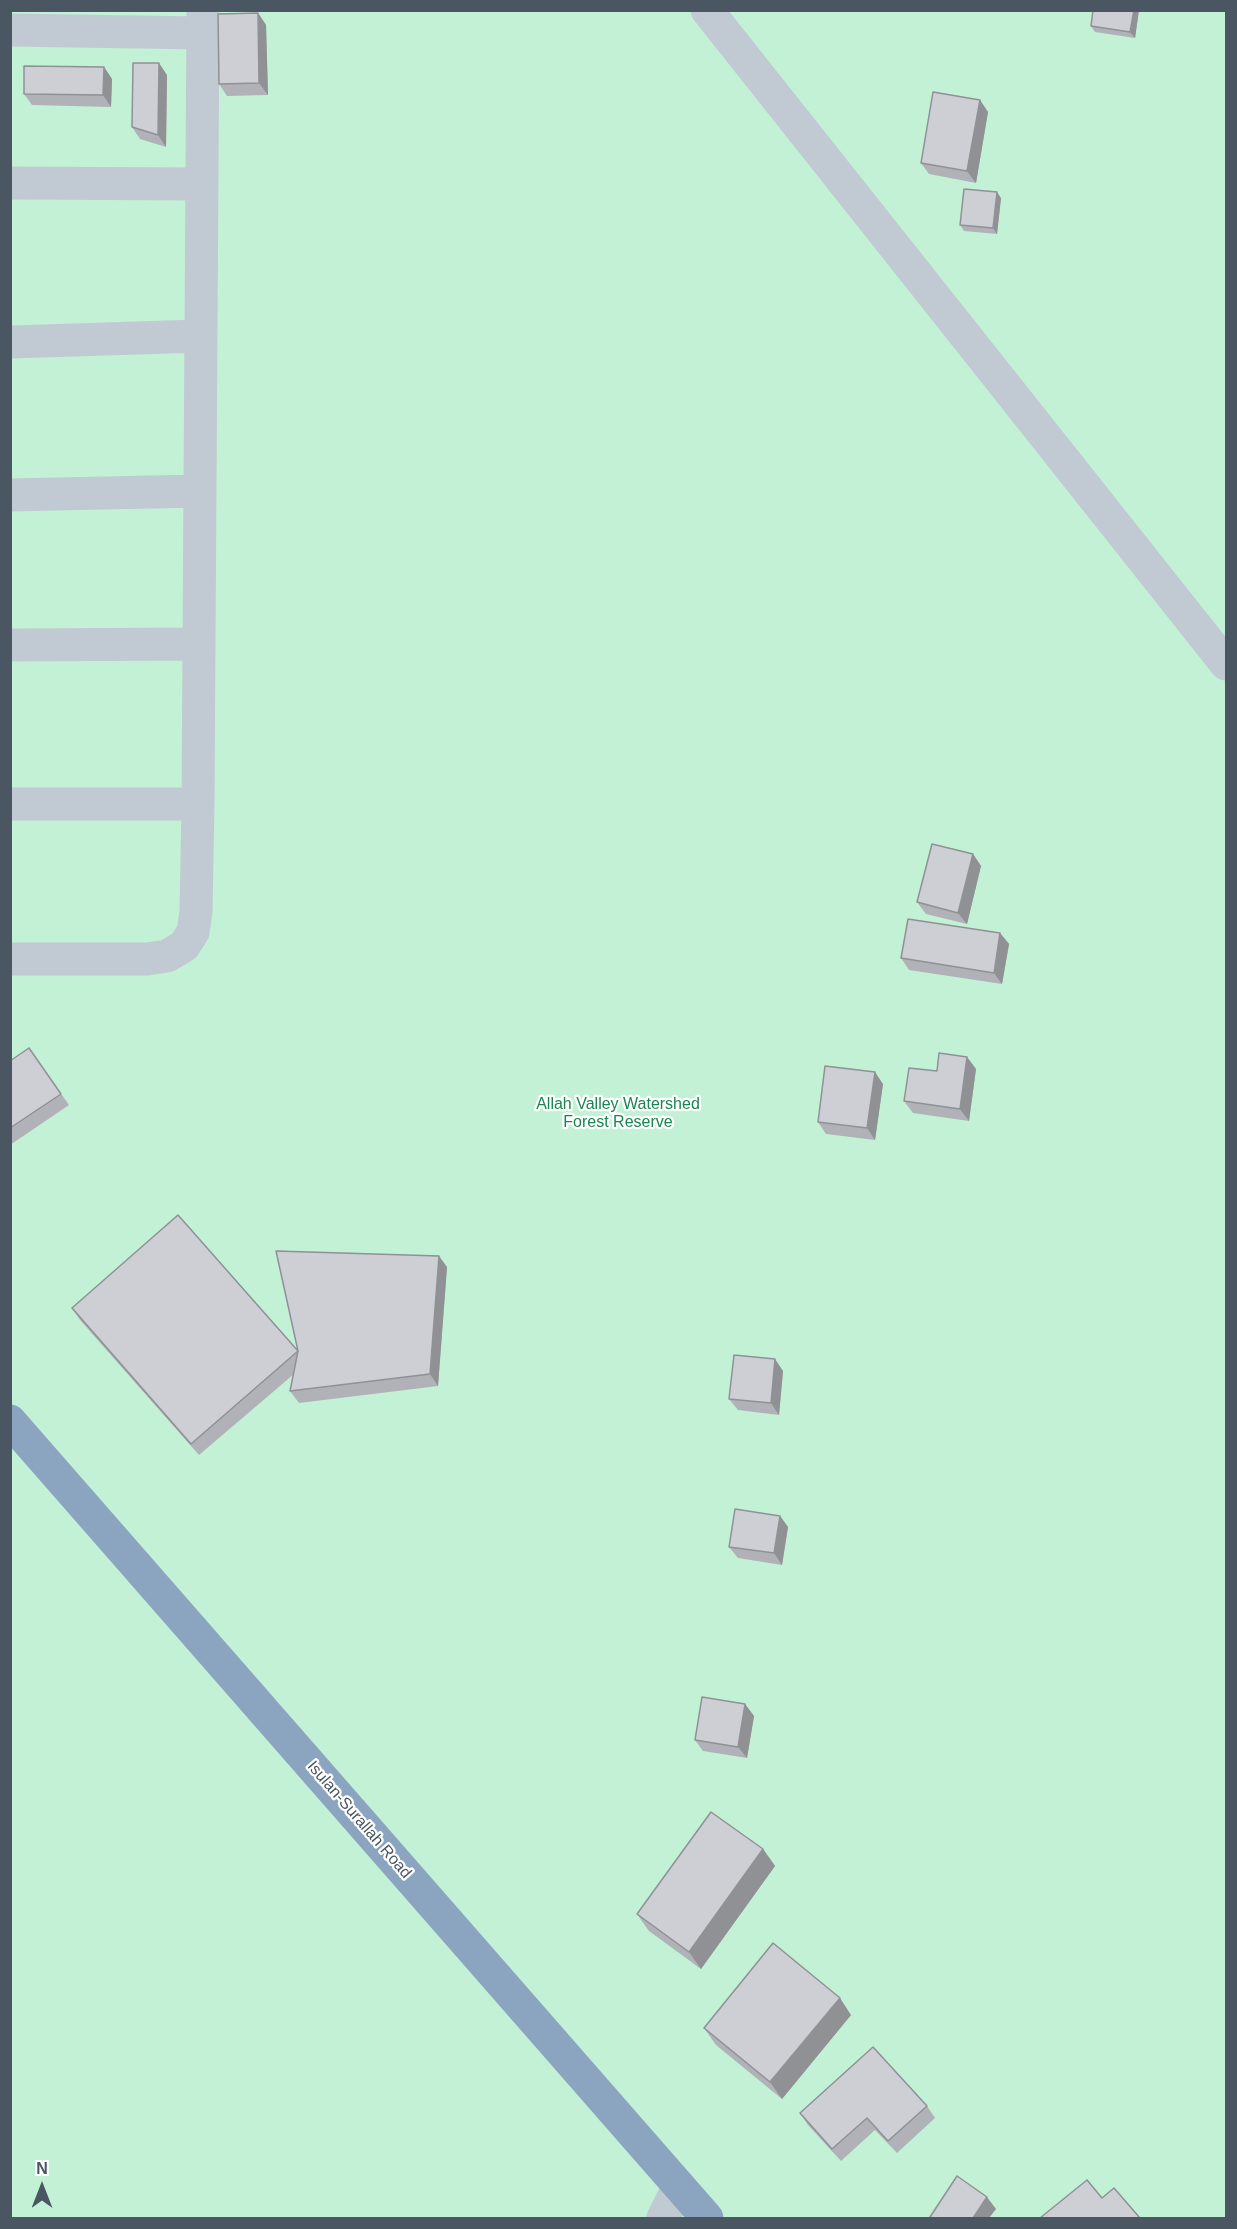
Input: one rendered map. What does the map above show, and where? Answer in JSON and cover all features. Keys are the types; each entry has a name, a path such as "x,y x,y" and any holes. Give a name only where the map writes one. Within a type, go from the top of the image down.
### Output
{"highway":[{"name":"Isulan-Surallah Road","path":"10,1421 707,2218"}],"street":[{"path":"707,10 1227,664"},
{"path":"10,30 203,22 198,804 196,912 193,932 184,946 167,956 10,958"},
{"path":"10,183 201,184"},
{"path":"10,342 200,336"},
{"path":"10,495 200,491"},
{"path":"10,645 198,644"},
{"path":"10,804 198,804"},
{"path":"663,2218 679,2186"}],"green space":[{"name":"Allah Valley Watershed Forest Reserve","path":"11,11 1226,11 1226,2218 11,2218"}],"building":[{"path":"1093,10 1134,10 1130,32 1091,26"},
{"path":"258,13 259,83 219,84 218,14"},
{"path":"133,63 159,63 158,135 132,127"},
{"path":"24,66 104,67 103,95 24,94"},
{"path":"933,92 980,100 967,171 921,163"},
{"path":"964,189 997,192 993,228 960,225"},
{"path":"932,844 973,854 958,913 917,902"},
{"path":"908,919 1000,933 994,973 901,958"},
{"path":"29,1048 61,1094 10,1128 10,1061"},
{"path":"939,1053 967,1057 960,1109 904,1101 909,1068 937,1071"},
{"path":"825,1066 875,1072 867,1128 818,1122"},
{"path":"178,1215 298,1351 191,1444 72,1308"},
{"path":"276,1251 439,1256 430,1374 290,1391 298,1351"},
{"path":"734,1355 775,1359 771,1403 729,1399"},
{"path":"735,1509 780,1516 774,1553 729,1547"},
{"path":"702,1697 745,1704 738,1747 695,1740"},
{"path":"711,1812 763,1849 689,1952 637,1914"},
{"path":"773,1943 840,1998 770,2082 704,2028"},
{"path":"873,2047 927,2106 888,2141 867,2118 832,2149 800,2113"},
{"path":"957,2176 987,2197 973,2218 930,2217"},
{"path":"1087,2180 1102,2198 1114,2188 1140,2218 1040,2218"}]}
